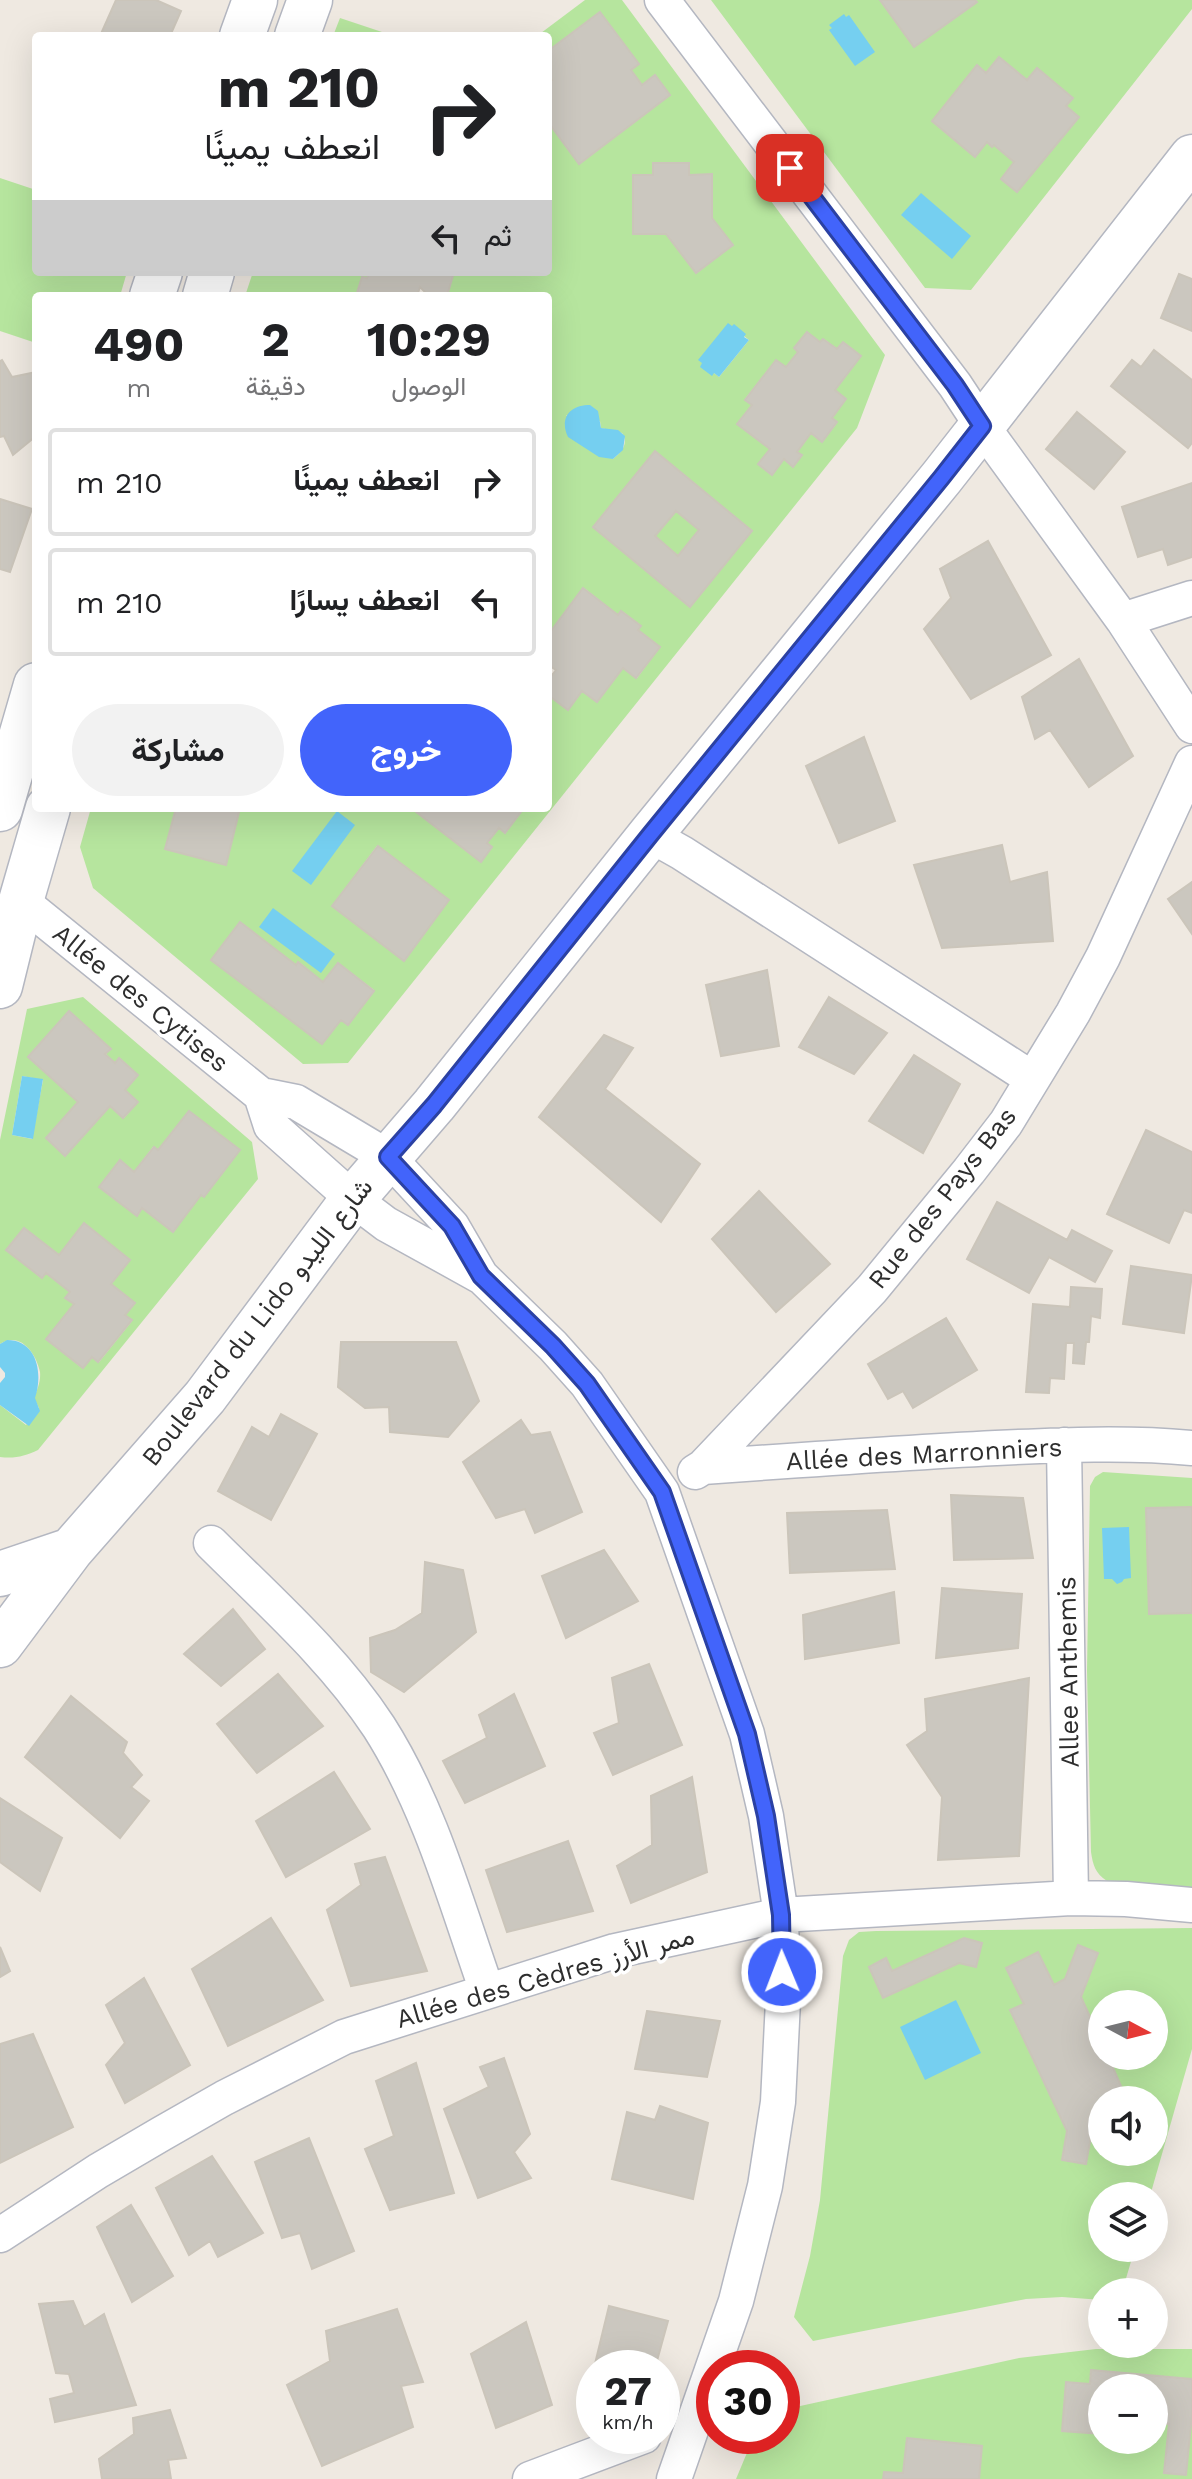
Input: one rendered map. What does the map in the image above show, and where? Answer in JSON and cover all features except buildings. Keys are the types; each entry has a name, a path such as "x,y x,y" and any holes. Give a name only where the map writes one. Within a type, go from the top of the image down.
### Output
{"main road":[{"path":"243,32 255,0"},
{"path":"298,32 310,0"},
{"name":"Boulevard du Lido شارع الليدو","path":"0,1645 71,1550 205,1397 353,1199 434,1105 942,477 1192,157"},
{"path":"0,809 32,699"},
{"path":"0,986 47,812"},
{"path":"0,1574 71,1550"},
{"name":"Boulevard du Lido شارع الليدو","path":"0,1610 71,1550"}],"street":[{"path":"662,0 955,385 1123,620 1192,726"},
{"path":"1123,620 1192,598"},
{"name":"Rue des Pays Bas","path":"703,1467 881,1277 1006,1123 1103,957 1192,763"},
{"path":"650,835 1031,1078"},
{"name":"Allée des Cytises","path":"21,901 261,1095 296,1102 388,1157 452,1226 481,1276"},
{"name":"Allée des Cytises","path":"261,1095 271,1126 353,1199 386,1224 481,1276 553,1346 587,1384 662,1492 747,1734 766,1816 781,1915 783,2001 778,2102 765,2186 736,2301 720,2350"},
{"name":"Allée des Marronniers","path":"662,1492 703,1467 906,1452 1064,1445 1192,1448"},
{"name":"Allee Anthemis","path":"1064,1445 1071,1898"},
{"path":"211,1543 324,1656 379,1728 409,1780 433,1838 487,1991"},
{"name":"Allée des Cèdres ممر الأرز","path":"0,2235 161,2134 344,2037 615,1951 781,1915 1071,1898 1192,1905"},
{"name":"Allée des Cytises","path":"674,2479 696,2420"},
{"path":"530,2479 596,2454"}],"green space":[{"path":"585,0 622,0 885,355 857,428 552,809 552,698 568,710 582,691 597,702 623,668 637,678 660,647 638,630 640,625 622,611 618,615 584,588 552,630 552,292 448,292 453,276 552,276 552,127 580,163 655,76 642,85 631,70 638,64 600,12 552,48 552,32 542,32","holes":["653,163 689,163 689,175 712,175 712,218 732,245 697,273 666,234 633,234 633,176 653,175","744,336 749,340 719,377 702,363","824,339 837,349 843,342 861,356 835,390 846,399 832,418 837,423 822,442 811,433 797,452 801,455 793,466 784,459 759,464 770,449 752,405 745,399 776,360 786,367 798,352 794,348","566,415 600,421 601,428 622,433 625,444 613,459","655,452 752,531 690,606 594,527"]},
{"path":"711,0 1192,0 1192,9 971,290 925,288","holes":["999,58 1027,80 1037,69 1072,99 1066,106 1079,117 1017,192 1001,179 1014,162 994,145 992,147 987,142 974,156 932,121 977,65 986,73"]},
{"path":"340,18 382,32 335,32"},
{"path":"0,178 32,189 32,276 126,276 121,292 32,292 32,342 0,331"},
{"path":"252,276 368,276 362,277 357,292 246,292"},
{"path":"676,511 699,530 678,556 655,536"},
{"path":"90,812 175,812 166,849 226,864 239,812 416,812 481,861 487,843 499,828 505,832 521,812 549,812 348,1063 303,1064 93,888 80,847","holes":["377,846 449,900 404,960 332,906","212,960 296,965 299,962 323,982 338,963 374,990 348,1025 341,1020 322,1044"]},
{"path":"83,997 252,1142 258,1179 38,1450 5,1458 0,1457 0,1405 26,1425 39,1408 34,1398 40,1375 31,1351 14,1340 0,1344 0,1140 27,1009","holes":["69,1011 110,1049 106,1054 115,1063 120,1058 138,1075 125,1090 138,1102 124,1118 110,1106 65,1156 46,1138 78,1102 28,1057","22,1076 43,1080 32,1139 12,1135","189,1111 240,1150 173,1232 142,1208 136,1215 100,1187 120,1161 134,1172 153,1147 158,1150","84,1223 111,1284 134,1303 125,1315 132,1321 99,1362 92,1357 82,1368 46,1339 74,1304 66,1298 70,1292 46,1273 41,1278 7,1250 24,1228 59,1255"]},
{"path":"1103,1472 1192,1478 1192,1507 1146,1508 1149,1614 1192,1613 1192,1888 1107,1881 1097,1872 1091,1852 1087,1671 1090,1486 1095,1477"},
{"path":"1192,1928 1192,2049 1168,2133 1168,2086 1121,2086 1114,2070 1168,2070 1168,1990 1088,1990 1088,2012 1081,1997 1097,1953 1054,1985 1007,1968 1024,2004 1010,2011 1067,2131 1062,2160 1086,2164 1088,2153 1088,2166 1159,2166 1154,2182 1088,2182 1088,2262 1131,2262 1126,2278 1088,2278 1088,2299 1026,2299 813,2341 794,2317 820,2200 843,1956 849,1940 859,1932","holes":["964,1938 982,1944 975,1967 959,1963 883,1997 869,1967 886,1958 892,1971"]},
{"path":"1168,2349 1192,2349 1192,2379 1168,2377 1168,2374 1092,2370 1091,2374 1088,2374 1088,2384 1066,2382 1062,2430 1088,2433 1088,2454 1166,2454 1164,2473 1186,2475 1192,2414 1192,2479 979,2479 982,2446 907,2438 903,2473 884,2472 883,2479 736,2479 746,2454 800,2454 800,2406 1019,2358 1088,2350 1088,2358 1168,2358"}],"water":[{"path":"844,14 846,17 849,15 875,52 855,66 829,30 832,28 829,25"},
{"path":"921,193 971,236 952,259 901,215"},
{"path":"728,323 734,324 749,340 719,377 714,373 712,376 700,367 702,363 698,360"},
{"path":"590,405 598,411 601,428 618,430 625,436 623,450 613,459 599,457 568,437 565,424 568,414 577,407"},
{"path":"336,812 355,825 311,885 292,871"},
{"path":"273,908 335,954 321,973 259,927"},
{"path":"22,1076 43,1079 33,1139 12,1135"},
{"path":"7,1340 26,1346 36,1360 38,1379 35,1398 40,1411 29,1426 0,1405 0,1383 5,1373 0,1367 0,1344"},
{"path":"1129,1527 1131,1578 1117,1584 1112,1579 1104,1579 1102,1528"},
{"path":"956,2000 981,2053 925,2080 900,2027"}],"route":[{"path":"782,1972 781,1915 766,1816 747,1734 662,1492 587,1384 481,1276 452,1226 388,1157 434,1105 982,426 955,385 790,168"}]}
